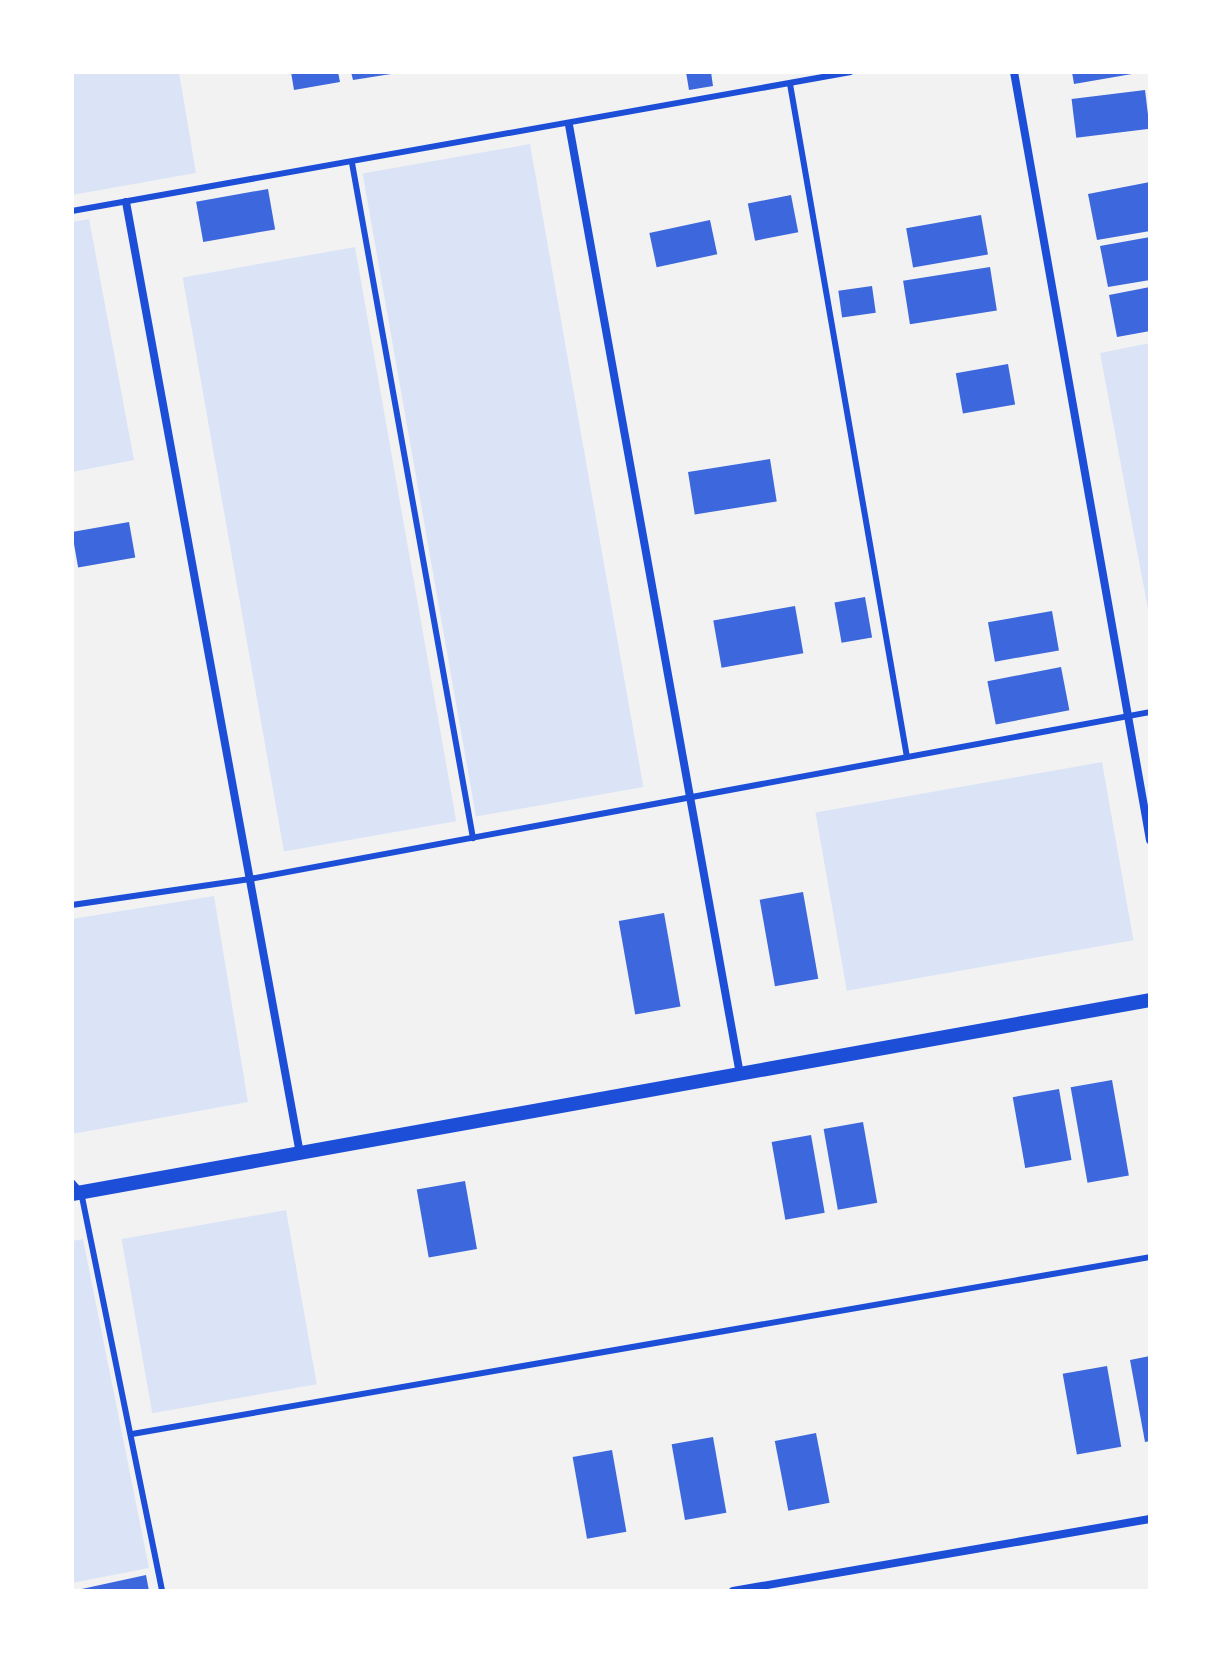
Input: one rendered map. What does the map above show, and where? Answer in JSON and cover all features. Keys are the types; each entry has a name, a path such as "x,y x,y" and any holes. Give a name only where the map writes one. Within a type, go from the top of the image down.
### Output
{"street":[{"path":"1014,72 1150,840"},
{"path":"569,125 740,1074"},
{"path":"126,202 300,1154"},
{"path":"75,1189 300,1154 1150,1000"},
{"path":"733,1591 1150,1519"}],"lane":[{"path":"72,211 569,125 851,72"},
{"path":"790,84 907,757"},
{"path":"352,163 473,838"},
{"path":"72,905 250,879 1150,712"},
{"path":"75,1189 132,1434 162,1591"},
{"path":"132,1434 1150,1257"}],"shaded area":[{"path":"72,72 179,72 196,173 72,195"},
{"path":"530,144 643,787 476,817 363,174"},
{"path":"89,219 134,460 72,472 72,222"},
{"path":"355,247 456,821 284,852 183,277"},
{"path":"1150,343 1150,620 1100,353"},
{"path":"1102,762 1133,940 847,991 815,813"},
{"path":"214,896 248,1102 72,1134 72,919"},
{"path":"286,1210 317,1384 152,1413 122,1239"},
{"path":"83,1239 149,1568 72,1583 72,1241"}],"building":[{"path":"291,72 338,72 340,82 294,90"},
{"path":"351,72 391,72 391,74 353,80"},
{"path":"686,72 711,72 713,86 689,90"},
{"path":"1072,72 1131,72 1132,74 1074,84"},
{"path":"1145,90 1150,129 1076,138 1072,99"},
{"path":"1150,182 1150,231 1097,240 1088,194"},
{"path":"268,189 275,229 203,242 196,202"},
{"path":"791,195 798,232 755,241 748,203"},
{"path":"981,215 988,254 913,268 906,228"},
{"path":"710,220 717,254 657,267 649,233"},
{"path":"1150,237 1150,280 1108,287 1100,246"},
{"path":"990,267 997,310 910,324 903,281"},
{"path":"872,286 876,313 842,317 838,291"},
{"path":"1150,287 1150,331 1117,337 1109,295"},
{"path":"1008,364 1015,404 963,414 956,373"},
{"path":"770,459 777,501 695,514 688,472"},
{"path":"129,522 135,557 78,568 72,532"},
{"path":"865,597 872,637 842,643 834,602"},
{"path":"795,606 803,653 722,668 713,620"},
{"path":"1052,611 1059,650 995,662 988,622"},
{"path":"1061,667 1069,710 996,725 987,681"},
{"path":"803,892 818,979 775,986 760,900"},
{"path":"664,913 680,1007 635,1015 619,921"},
{"path":"1112,1080 1129,1176 1087,1183 1071,1087"},
{"path":"1059,1089 1072,1160 1025,1168 1013,1097"},
{"path":"863,1122 877,1203 838,1210 824,1129"},
{"path":"811,1135 825,1213 785,1220 772,1142"},
{"path":"465,1181 477,1249 429,1257 417,1190"},
{"path":"1150,1356 1150,1441 1145,1442 1130,1360"},
{"path":"1107,1366 1121,1447 1077,1455 1063,1374"},
{"path":"816,1433 830,1503 788,1511 775,1441"},
{"path":"713,1437 726,1513 685,1520 672,1444"},
{"path":"612,1450 626,1532 587,1539 573,1457"},
{"path":"146,1575 149,1591 77,1591 77,1590"}]}
